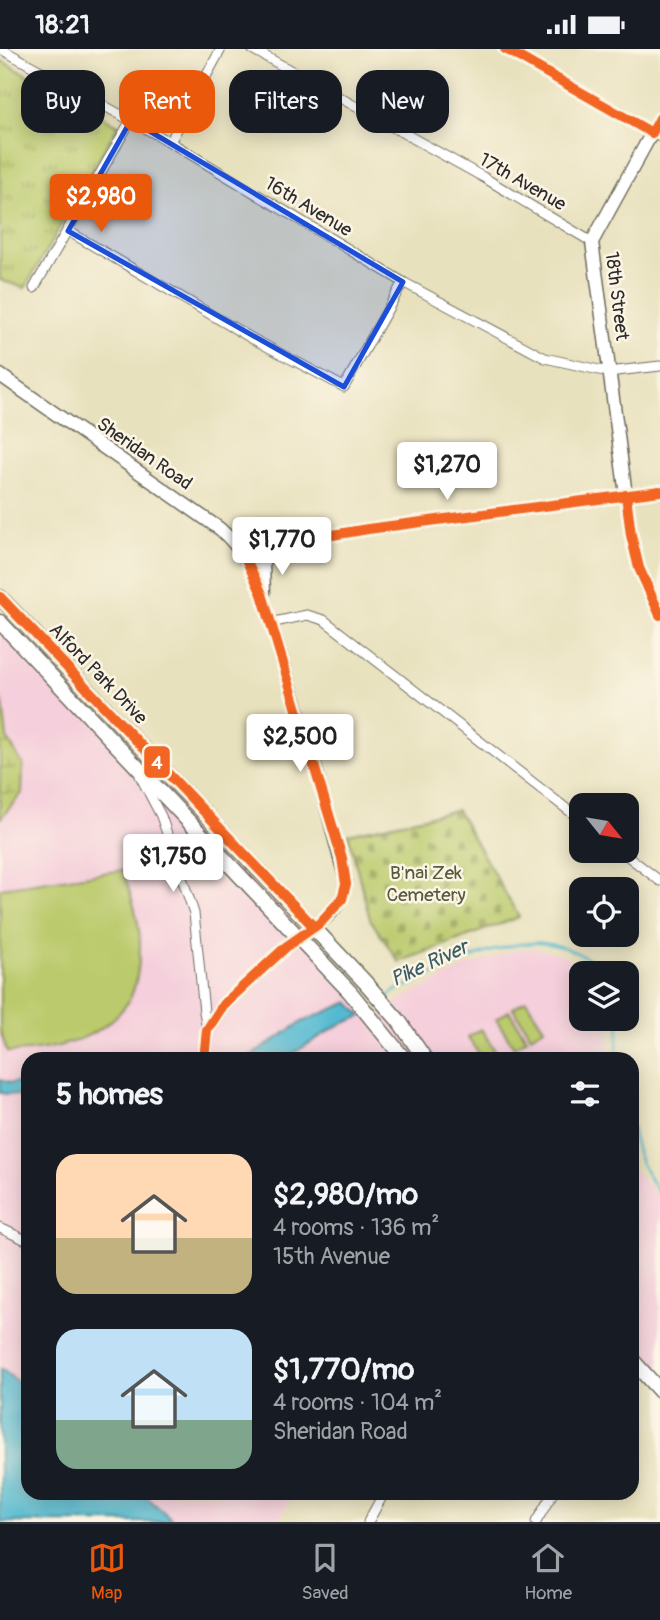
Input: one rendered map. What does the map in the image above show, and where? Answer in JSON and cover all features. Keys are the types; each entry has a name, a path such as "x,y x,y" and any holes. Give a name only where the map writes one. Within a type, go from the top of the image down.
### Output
{"main road":[{"name":"Alford Park Drive","path":"0,597 314,927"},
{"name":"Alford Park Drive","path":"0,622 299,940"},
{"path":"314,927 399,1021 420,1052"},
{"path":"299,940 350,992 399,1052"},
{"path":"639,1368 660,1391"}],"street":[{"name":"16th Avenue","path":"1,49 119,113"},
{"path":"170,142 220,49"},
{"name":"17th Avenue","path":"252,49 483,177 592,242"},
{"path":"505,49 656,135"},
{"name":"18th Street","path":"626,495 592,242 656,135 660,118"},
{"path":"34,288 124,133"},
{"name":"16th Avenue","path":"154,133 403,282 545,358 608,372 660,366"},
{"path":"68,231 253,339 344,387 403,282"},
{"name":"Sheridan Road","path":"0,375 220,529 246,559 264,601 313,759 346,881 346,890 339,905 299,940"},
{"path":"246,559 273,545 368,529 660,491"},
{"path":"626,495 640,575 660,615"},
{"path":"264,601 263,561 273,545"},
{"path":"270,623 307,615 332,625 569,811"},
{"path":"131,759 161,816 194,913 208,1027 205,1052"},
{"path":"637,863 660,881"},
{"path":"208,1027 222,1006 287,946 299,940"},
{"path":"0,1228 21,1238"},
{"path":"368,1522 380,1500"},
{"path":"536,1522 548,1500"}],"highlighted area":[{"path":"131,120 403,282 344,387 68,231"}],"shaded area":[{"path":"0,613 207,826 378,1015 399,1000 470,965 510,951 534,948 558,953 574,961 569,961 569,1031 609,1031 609,1052 21,1052 21,1384 0,1368"},
{"path":"639,1175 660,1199 660,1377 639,1353"},
{"path":"150,1500 291,1500 277,1522 175,1522"}],"green space":[{"path":"0,60 21,72 21,133 105,133 105,118 118,125 25,288 0,280"},
{"path":"0,698 7,738 23,765 22,793 0,819"},
{"name":"B'nai Zek Cemetery","path":"457,810 519,917 399,962 370,919 348,834"},
{"path":"123,870 140,935 137,974 128,1002 104,1026 74,1042 40,1050 7,1052 0,1030 0,888"},
{"path":"526,1000 544,1028 531,1036 513,1008"},
{"path":"509,1011 527,1039 514,1047 496,1019"},
{"path":"481,1029 496,1052 478,1052 468,1037"}],"water":[{"path":"349,1002 362,1016 339,1025 295,1052 257,1052 302,1022"},
{"path":"0,1080 21,1082 21,1096 0,1093"},
{"path":"0,1368 21,1384 21,1500 150,1500 175,1522 0,1522"}],"waterway":[{"name":"Pike River","path":"384,999 395,991 445,969 515,945 553,945 592,961"},
{"name":"Pike River","path":"617,1052 619,1031"},
{"name":"Pike River","path":"639,1157 660,1194"}],"transit line":[{"name":"4","path":"505,49 652,133 660,118"},
{"name":"4","path":"205,1052 207,1030 223,1005 287,946 320,923 342,899 346,884 342,858 262,594 246,559 273,545 368,529 660,491"},
{"name":"4","path":"626,495 639,568 660,615"},
{"name":"4","path":"0,597 314,927"}]}
